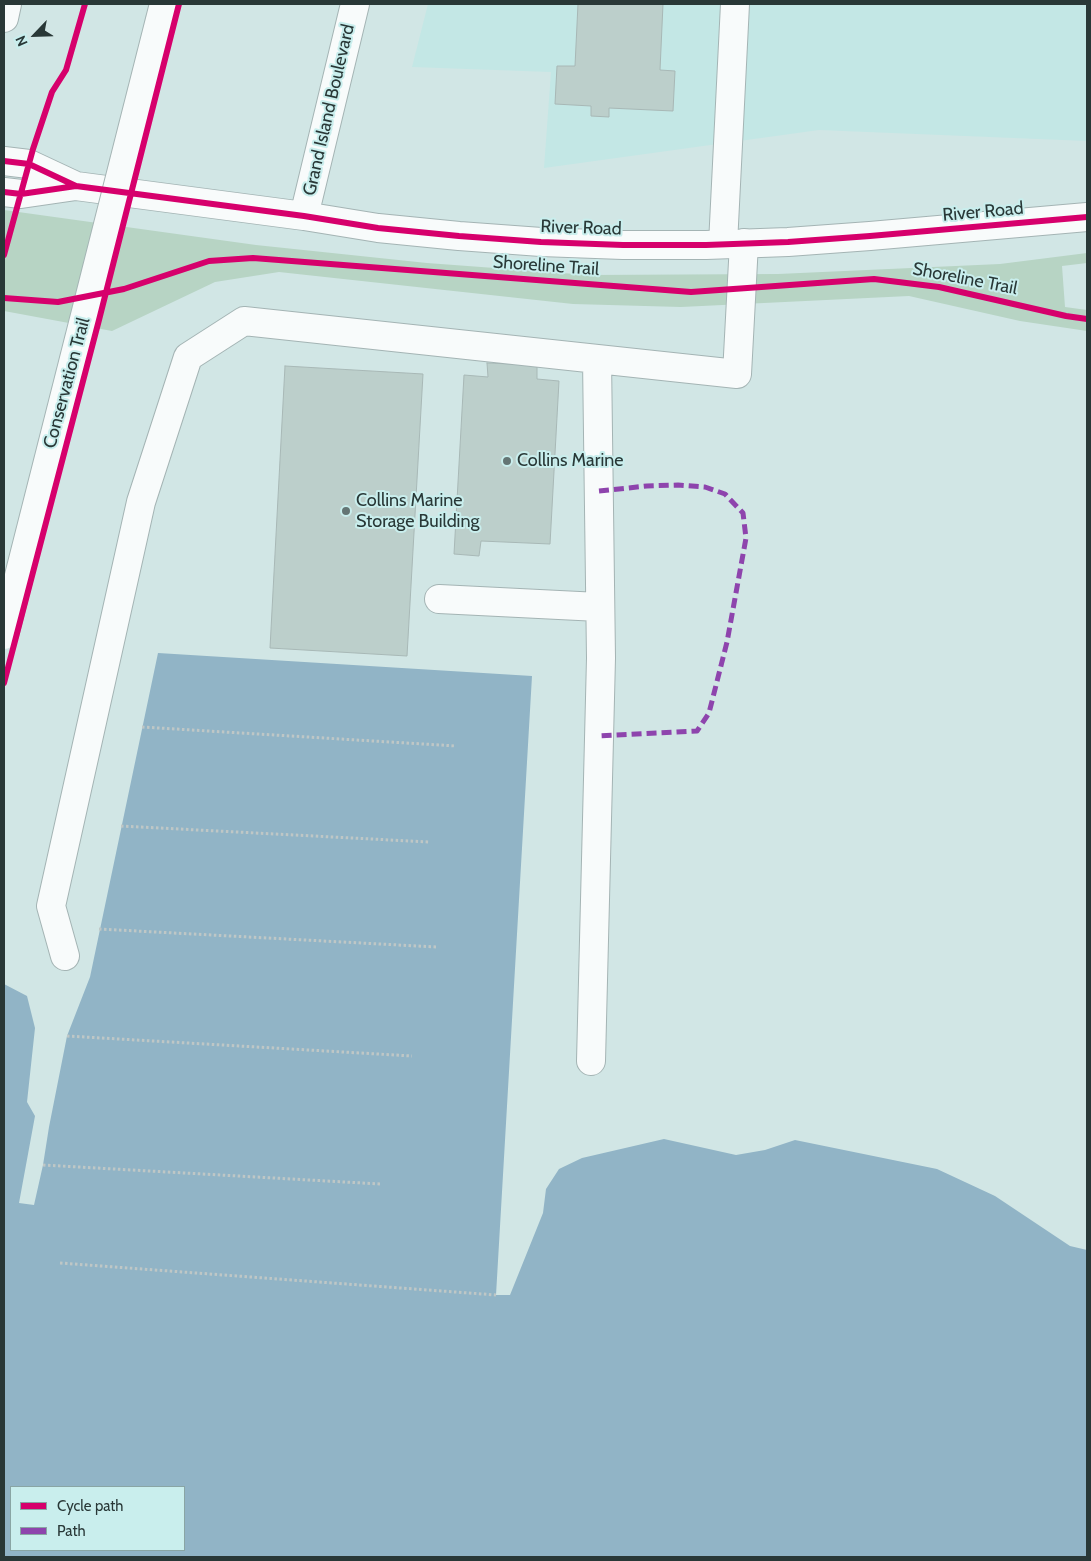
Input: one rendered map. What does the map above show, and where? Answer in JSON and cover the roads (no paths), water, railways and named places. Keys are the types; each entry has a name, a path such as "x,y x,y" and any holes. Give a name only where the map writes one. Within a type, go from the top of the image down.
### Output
{"main road":[{"path":"4,18 7,4"},
{"path":"4,635 164,4"},
{"name":"Grand Island Boulevard","path":"304,216 355,4"},
{"path":"65,956 51,906 141,502 188,357 244,321 737,374 734,244 735,4"},
{"name":"River Road","path":"4,161 29,164 76,186"},
{"name":"River Road","path":"4,192 21,194 76,186 304,216 387,229 541,242 623,245 734,244 870,236 1087,217"},
{"path":"591,1060 601,658 597,359"},
{"path":"439,599 599,607"}],"place":[{"name":"Collins Marine","path":"507,461"},
{"name":"Collins Marine Storage Building","path":"346,511"}]}
